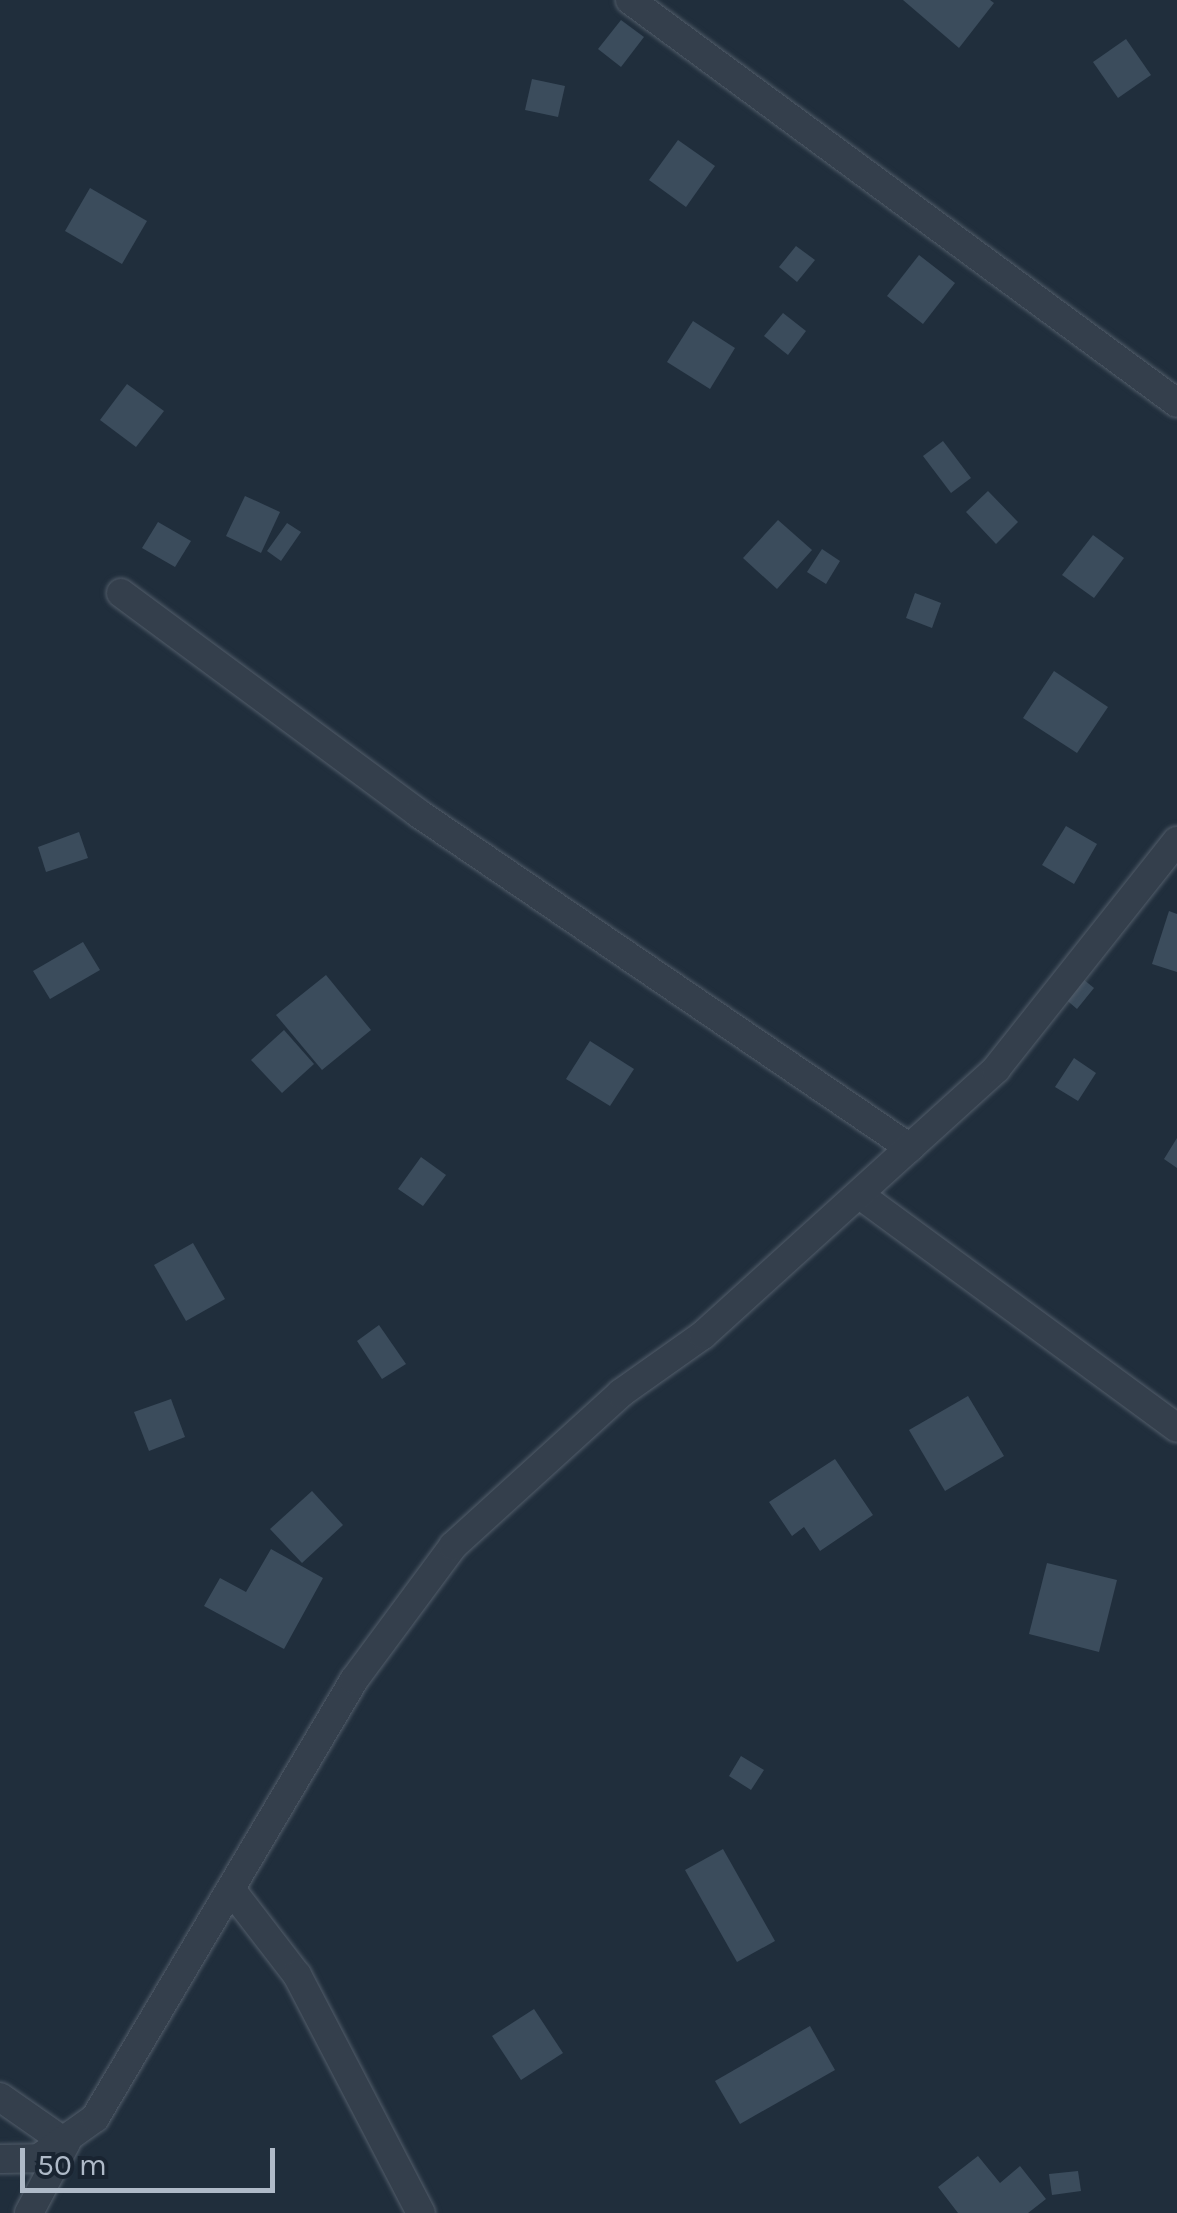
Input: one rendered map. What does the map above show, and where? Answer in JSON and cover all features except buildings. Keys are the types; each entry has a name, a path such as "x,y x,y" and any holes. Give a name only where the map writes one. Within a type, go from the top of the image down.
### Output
{"street":[{"path":"630,0 1177,402"},
{"path":"121,593 418,812 910,1148"},
{"path":"0,2160 39,2158 66,2143 95,2118 233,1892 354,1680 454,1546 554,1451 704,1334 996,1069 1177,841"},
{"path":"860,1195 1177,1428"},
{"path":"233,1892 297,1974 421,2213"},
{"path":"0,2097 66,2143"},
{"path":"29,2213 66,2143"}]}
